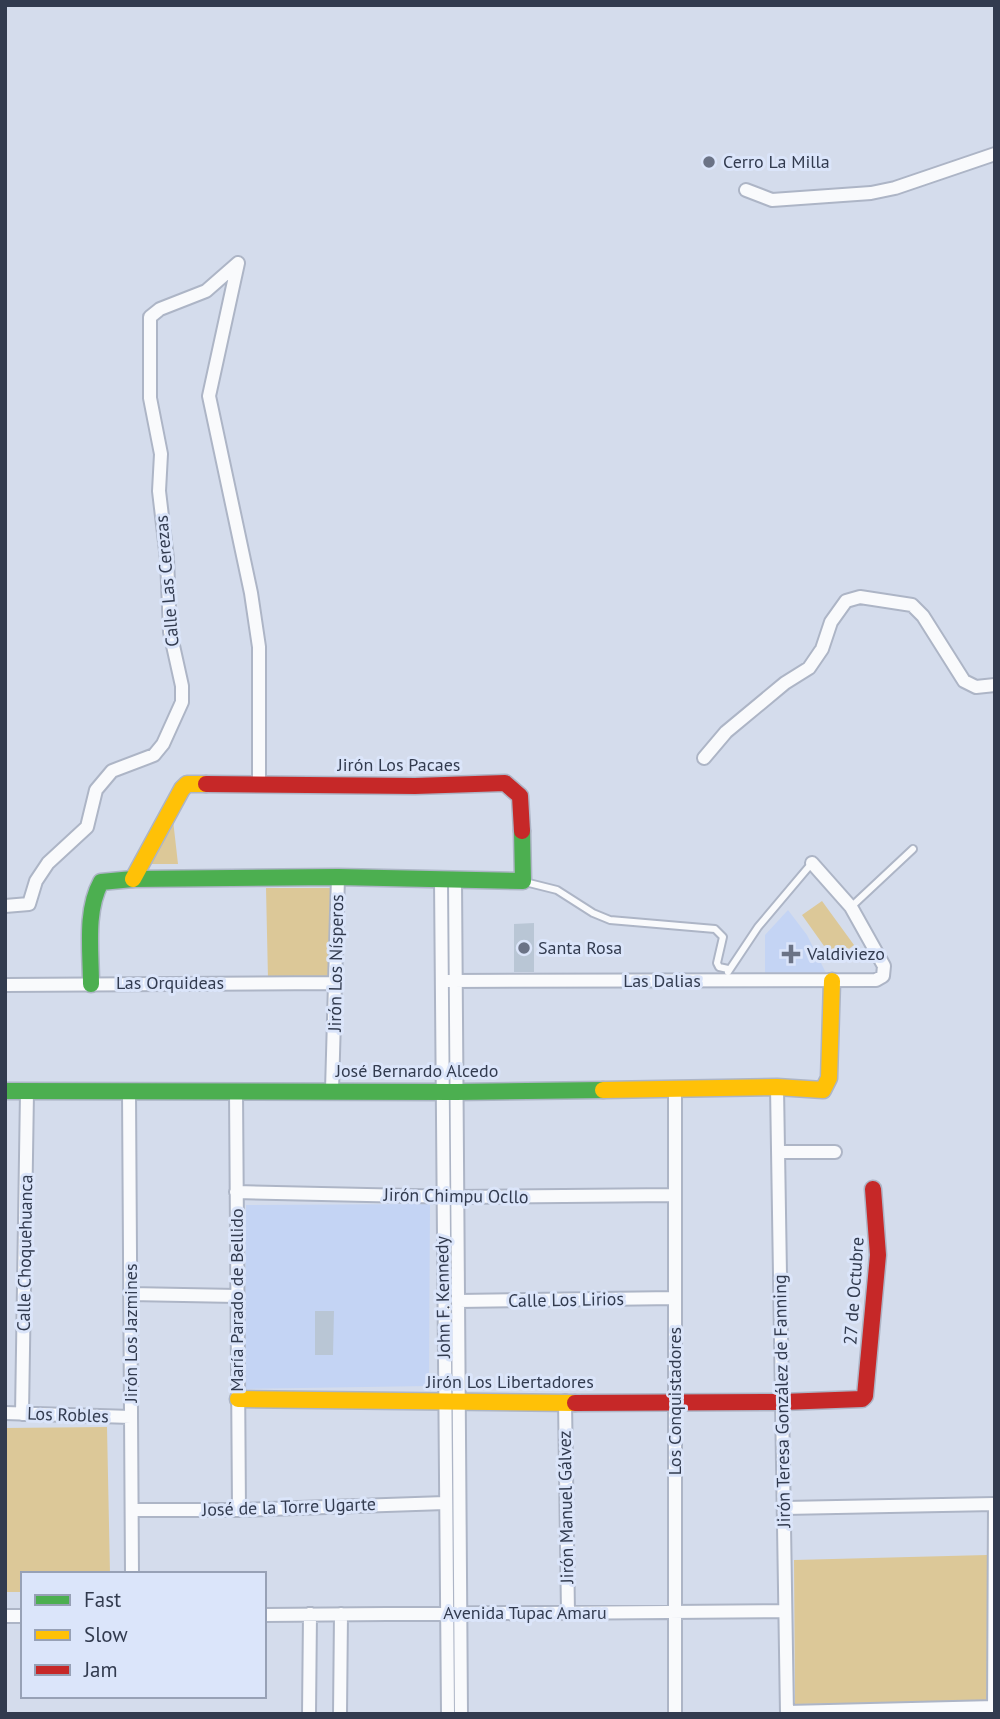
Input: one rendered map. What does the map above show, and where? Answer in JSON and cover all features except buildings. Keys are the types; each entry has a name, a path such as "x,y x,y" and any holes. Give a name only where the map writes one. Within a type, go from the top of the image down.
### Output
{"street":[{"path":"746,190 772,200 871,193 895,188 995,154"},
{"name":"Calle Las Cerezas","path":"5,906 29,904 36,881 48,863 87,827 96,790 112,771 154,755 163,744 182,702 182,686 170,632 167,559 159,491 160,447 150,398 150,317 160,309 206,291 238,264 209,396 251,593 259,647 259,783"},
{"path":"704,758 726,732 785,683 809,668 822,649 831,622 846,601 860,597 912,605 923,616 964,681 976,687 995,685"},
{"name":"Jirón Los Pacaes","path":"133,879 187,784 415,786 505,783 520,796 523,881"},
{"path":"812,863 851,907"},
{"path":"91,984 96,890 101,882 133,879 338,877 523,881"},
{"name":"Jirón Los Nísperos","path":"332,1090 338,877"},
{"name":"John F. Kennedy","path":"448,880 441,981 457,1197 458,1301 446,1503 461,1714"},
{"name":"John F. Kennedy","path":"448,880 455,982 442,1196 451,1402 454,1613 448,1714"},
{"name":"Las Dalias","path":"441,981 728,975 832,981 876,980 883,976 884,966 851,907"},
{"name":"José Bernardo Alcedo","path":"5,1091 448,1092 777,1087 823,1090 827,1085 832,981"},
{"name":"Las Orquideas","path":"5,985 335,984"},
{"name":"Jirón Teresa González de Fanning","path":"777,1087 787,1713"},
{"name":"Los Conquistadores","path":"675,1714 676,1088"},
{"name":"María Parado de Bellido","path":"236,1091 239,1510"},
{"name":"Calle Choquehuanca","path":"22,1414 27,1092"},
{"name":"Jirón Los Jazmines","path":"129,1092 132,1572"},
{"path":"778,1152 835,1152"},
{"name":"27 de Octubre","path":"865,1396 878,1255 873,1189"},
{"name":"Jirón Chimpu Ocllo","path":"236,1192 457,1197 675,1195"},
{"path":"130,1294 237,1296"},
{"name":"Calle Los Lirios","path":"458,1301 675,1298"},
{"name":"Jirón Los Libertadores","path":"238,1399 782,1402 858,1400 865,1396"},
{"name":"Jirón Manuel Gálvez","path":"565,1401 568,1613"},
{"name":"Los Robles","path":"5,1413 131,1417"},
{"name":"José de la Torre Ugarte","path":"132,1510 239,1510 446,1503"},
{"path":"784,1508 995,1504 994,1714"},
{"name":"Avenida Tupac Amaru","path":"266,1615 785,1611"},
{"path":"309,1714 310,1614"},
{"path":"340,1714 341,1614"},
{"path":"787,1713 994,1707"}],"lane":[{"path":"851,907 913,849"},
{"path":"523,881 557,890 593,913 610,920 715,929 723,937 717,962 728,975 758,927 812,863"}],"shaded area":[{"path":"172,811 178,864 142,864"},
{"path":"266,888 334,888 334,978 268,979"},
{"path":"822,901 854,945 834,960 802,915"},
{"name":"Valdiviezo","path":"788,910 807,935 826,973 765,974 765,935"},
{"path":"430,1204 429,1386 245,1389 246,1205"},
{"path":"107,1427 110,1572 21,1572 21,1592 5,1592 5,1428"},
{"path":"987,1555 989,1702 795,1704 794,1560"}],"traffic: fast":[{"path":"91,984 91,919 101,882 133,879 338,877 523,881 522,831"},
{"path":"5,1091 603,1090"}],"traffic: slow":[{"path":"133,879 182,789 187,784 206,784"},
{"path":"603,1090 777,1087 823,1090 829,1078 832,981"},
{"path":"238,1399 575,1403"}],"traffic: jam":[{"path":"206,784 415,786 505,783 520,796 522,831"},
{"path":"575,1403 862,1399 865,1396 878,1255 873,1189"}],"place":[{"name":"Cerro La Milla","path":"709,162"},
{"name":"Santa Rosa","path":"524,948"},
{"name":"Valdiviezo","path":"791,954"}]}
